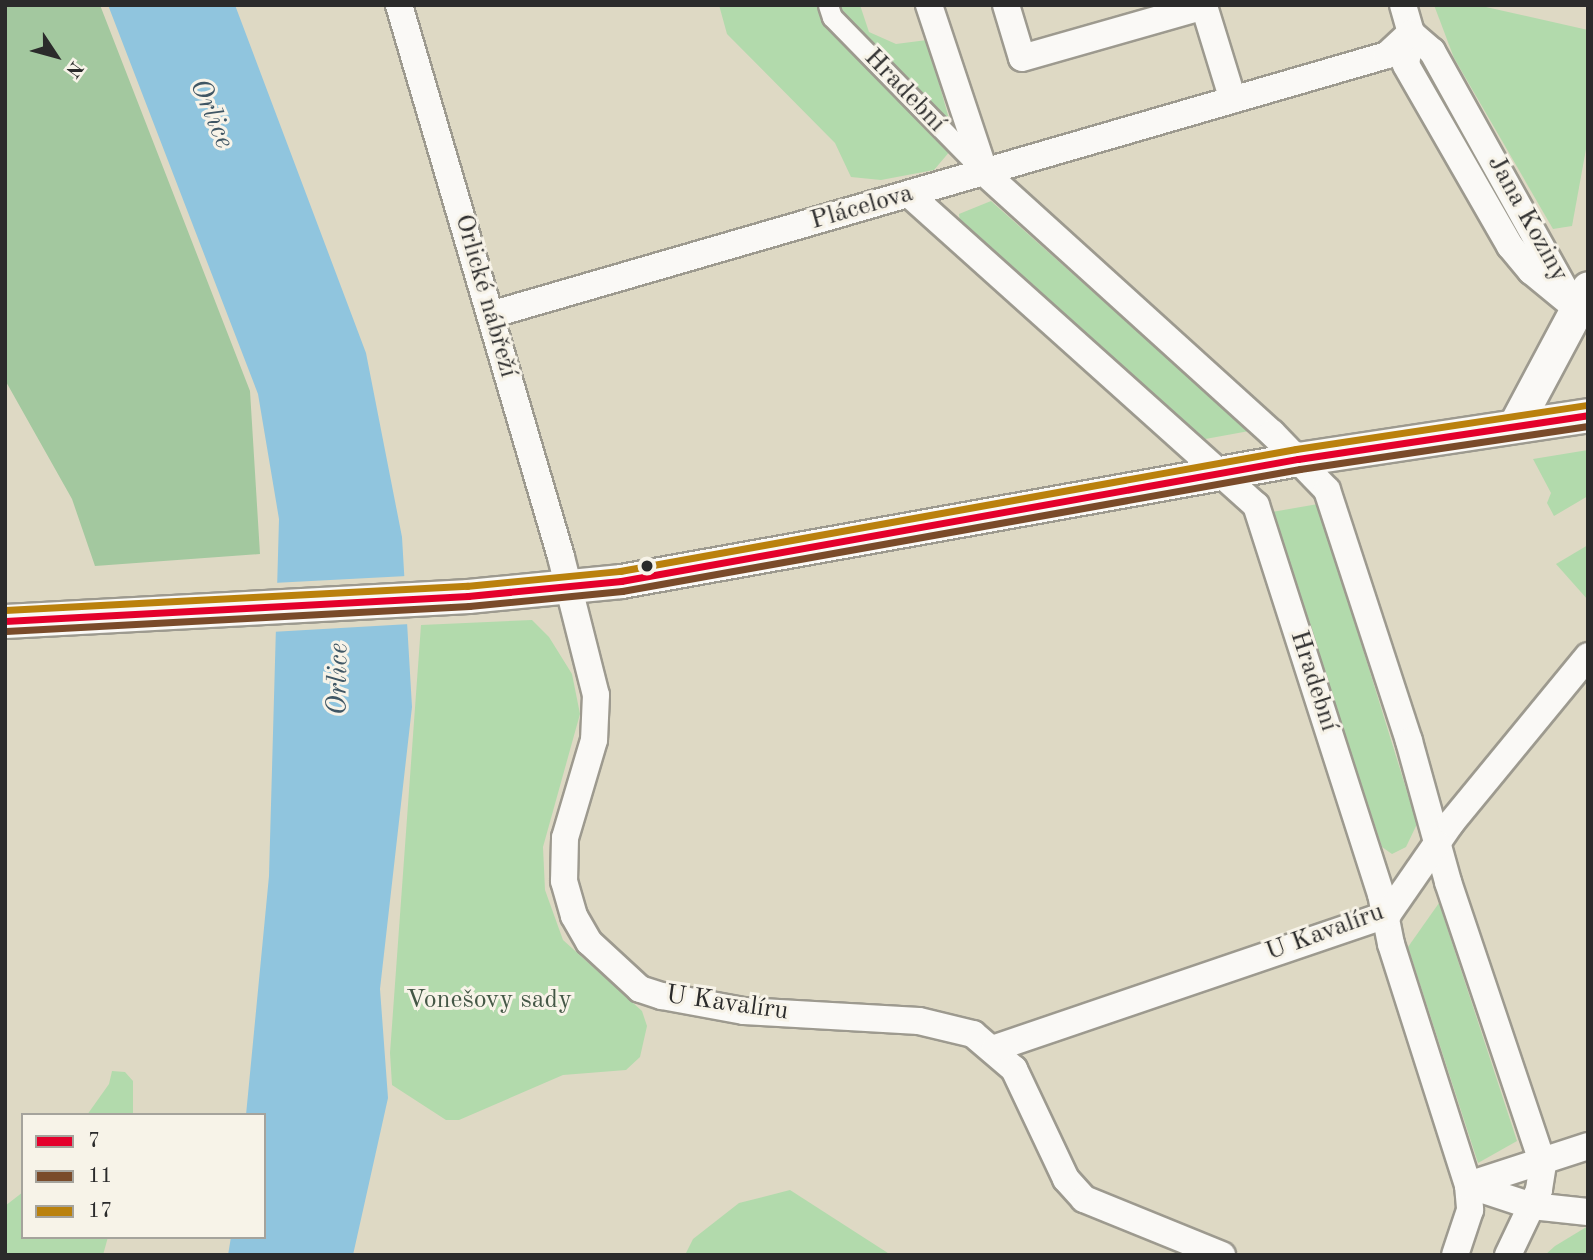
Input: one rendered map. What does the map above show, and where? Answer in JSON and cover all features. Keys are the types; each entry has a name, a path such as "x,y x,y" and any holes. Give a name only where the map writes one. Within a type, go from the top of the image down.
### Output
{"street":[{"name":"Orlické nábřeží","path":"399,5 568,587"},
{"name":"Hradební","path":"828,5 832,17 985,173 1298,460 1327,490 1437,844 1543,1164"},
{"name":"Hradební","path":"929,5 985,173"},
{"name":"Jana Koziny","path":"1403,5 1411,33 1432,51 1581,298"},
{"path":"1008,13 1022,58 1204,6 1233,100"},
{"name":"Plácelova","path":"491,315 1387,55 1411,33"},
{"name":"Hradební","path":"909,194 1256,505 1468,1185 1471,1210 1455,1255"},
{"path":"1515,425 1581,298"},
{"path":"5,621 468,596 568,587 872,538 1298,460 1588,415"},
{"name":"U Kavalíru","path":"568,587 598,717 565,838 564,881 574,916 589,942 640,989 662,996 744,1011 947,1025 995,1048 1024,1087 1066,1179 1084,1199 1222,1255"},
{"name":"U Kavalíru","path":"995,1048 1385,915 1399,902 1437,844 1588,656"},
{"path":"1468,1185 1543,1164 1588,1146"},
{"path":"1508,1255 1532,1206 1543,1164"},
{"path":"1468,1185 1532,1206 1588,1212"}],"green space":[{"path":"5,5 100,5 250,391 260,554 95,566 72,499 5,380"},
{"path":"719,5 860,5 869,32 896,44 927,40 956,144 934,170 881,180 851,177 835,143 727,34"},
{"path":"1434,5 1477,5 1588,30 1588,138 1572,226 1553,229 1454,58"},
{"path":"991,201 1249,431 1200,440 960,224 959,214"},
{"path":"1588,450 1588,496 1554,516 1547,503 1551,493 1533,459"},
{"path":"1318,504 1417,824 1406,847 1392,854 1382,847 1272,512"},
{"path":"1588,545 1588,600 1556,564"},
{"name":"Vonešovy sady","path":"532,620 549,637 572,674 580,714 543,847 545,890 563,940 642,1011 647,1026 640,1057 626,1070 563,1075 459,1120 446,1120 392,1085 390,1053 421,625"},
{"path":"1439,903 1517,1141 1478,1163 1408,947"},
{"path":"112,1071 125,1072 133,1081 133,1113 88,1113 109,1084"},
{"path":"790,1190 891,1255 685,1255 693,1239 739,1203"},
{"path":"21,1194 21,1239 107,1239 103,1255 5,1255 5,1206"},
{"path":"1588,1226 1588,1255 1545,1255 1555,1246"}],"water":[{"name":"Orlice","path":"108,5 235,5 366,353 402,537 412,707 380,989 388,1098 353,1255 228,1255 231,1239 266,1239 266,1113 246,1113 269,876 279,519 258,394"}],"pier":[{"path":"407,576 410,624 271,632 273,583"}],"transit line":[{"name":"17","path":"5,610 467,586 620,571 1296,449 1586,405"},
{"name":"7","path":"5,621 468,596 621,581 1298,459 1588,415"},
{"name":"11","path":"6,631 469,606 622,591 1300,469 1588,426"}]}
